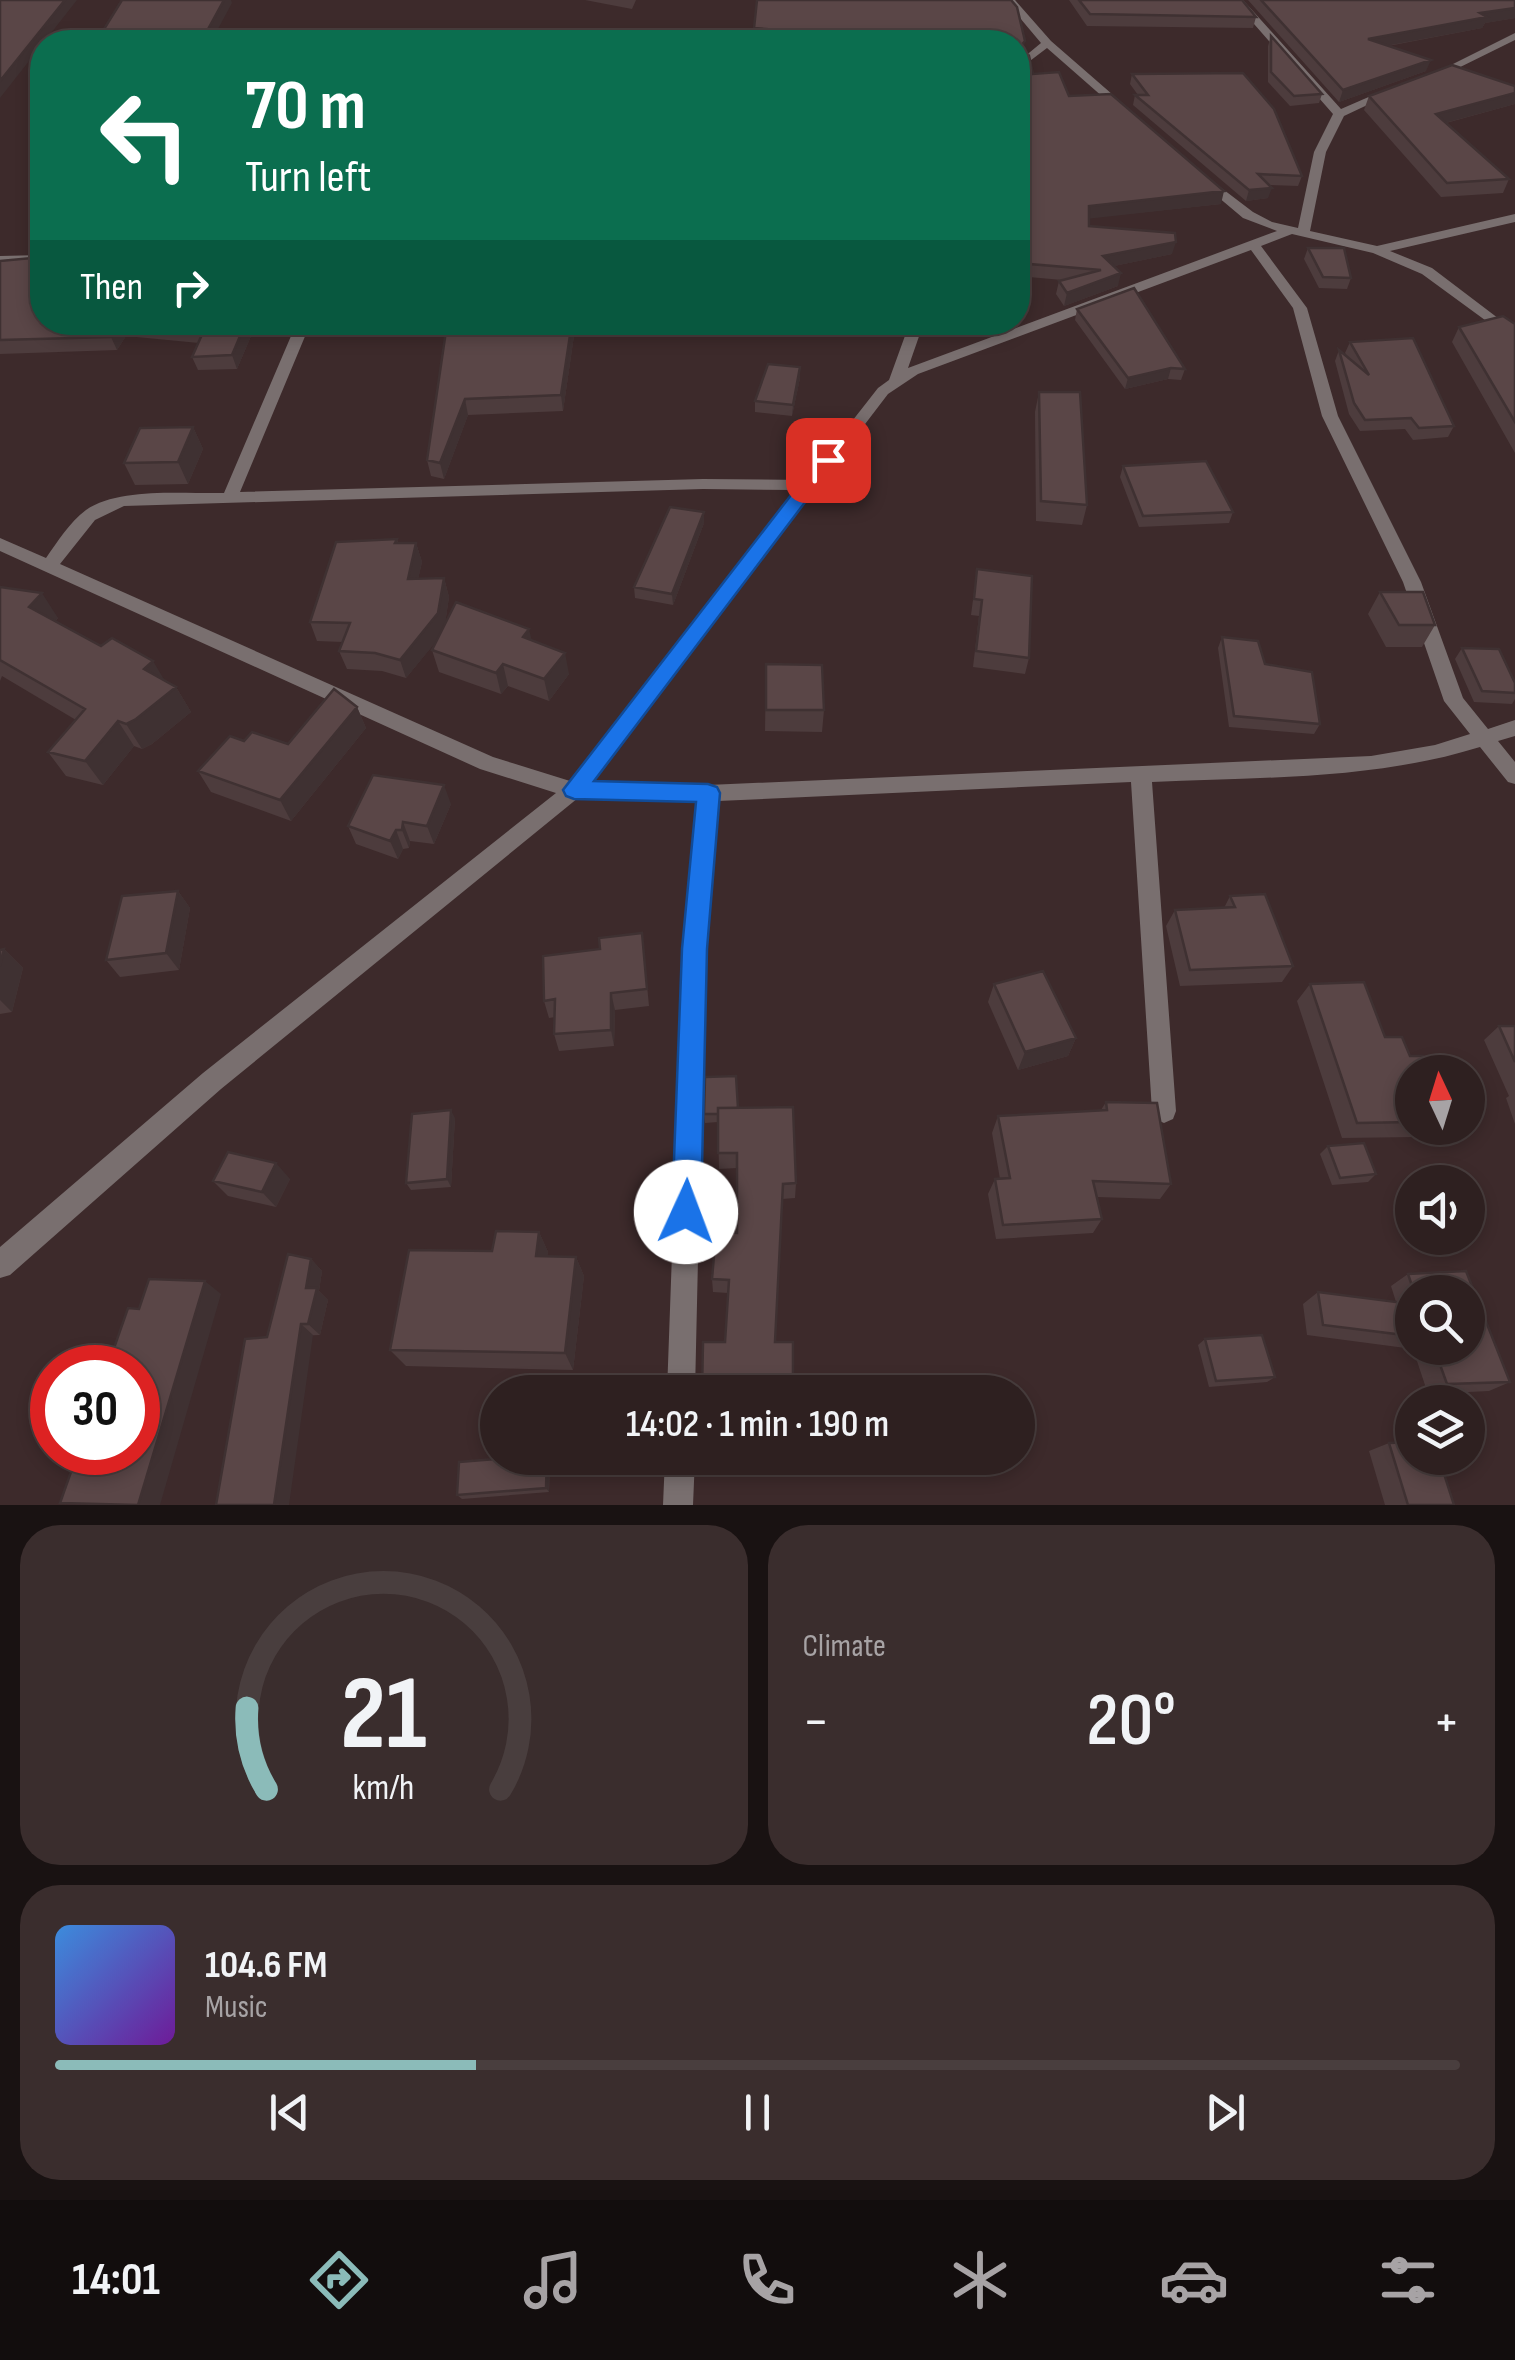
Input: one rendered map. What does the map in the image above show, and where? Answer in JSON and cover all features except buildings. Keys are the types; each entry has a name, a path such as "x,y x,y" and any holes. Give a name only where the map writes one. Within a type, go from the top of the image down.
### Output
{"street":[{"path":"1010,0 1047,43 1132,117"},
{"path":"1238,0 1339,114"},
{"path":"1296,233 1320,152 1339,114 1460,66 1515,36"},
{"path":"1030,57 1047,43"},
{"path":"1189,166 1248,215 1296,233 1377,250 1427,270 1515,338"},
{"path":"1377,250 1515,218"},
{"path":"1030,329 1254,244 1296,233"},
{"path":"1254,244 1300,308 1310,353 1343,448 1412,582 1454,701 1515,776"},
{"path":"0,260 30,259"},
{"path":"230,497 299,335"},
{"path":"896,380 912,335"},
{"path":"0,1264 212,1081 574,790 866,408 896,380 1014,335"},
{"path":"50,565 89,514 108,503 703,484 809,485"},
{"path":"0,544 487,763 574,790 708,793 1371,764 1515,728"},
{"path":"1140,776 1164,1111"},
{"path":"681,1375 694,949 708,793"},
{"path":"678,1505 679,1475"}],"route":[{"path":"686,1212 694,949 708,793 574,790 828,460"}]}
